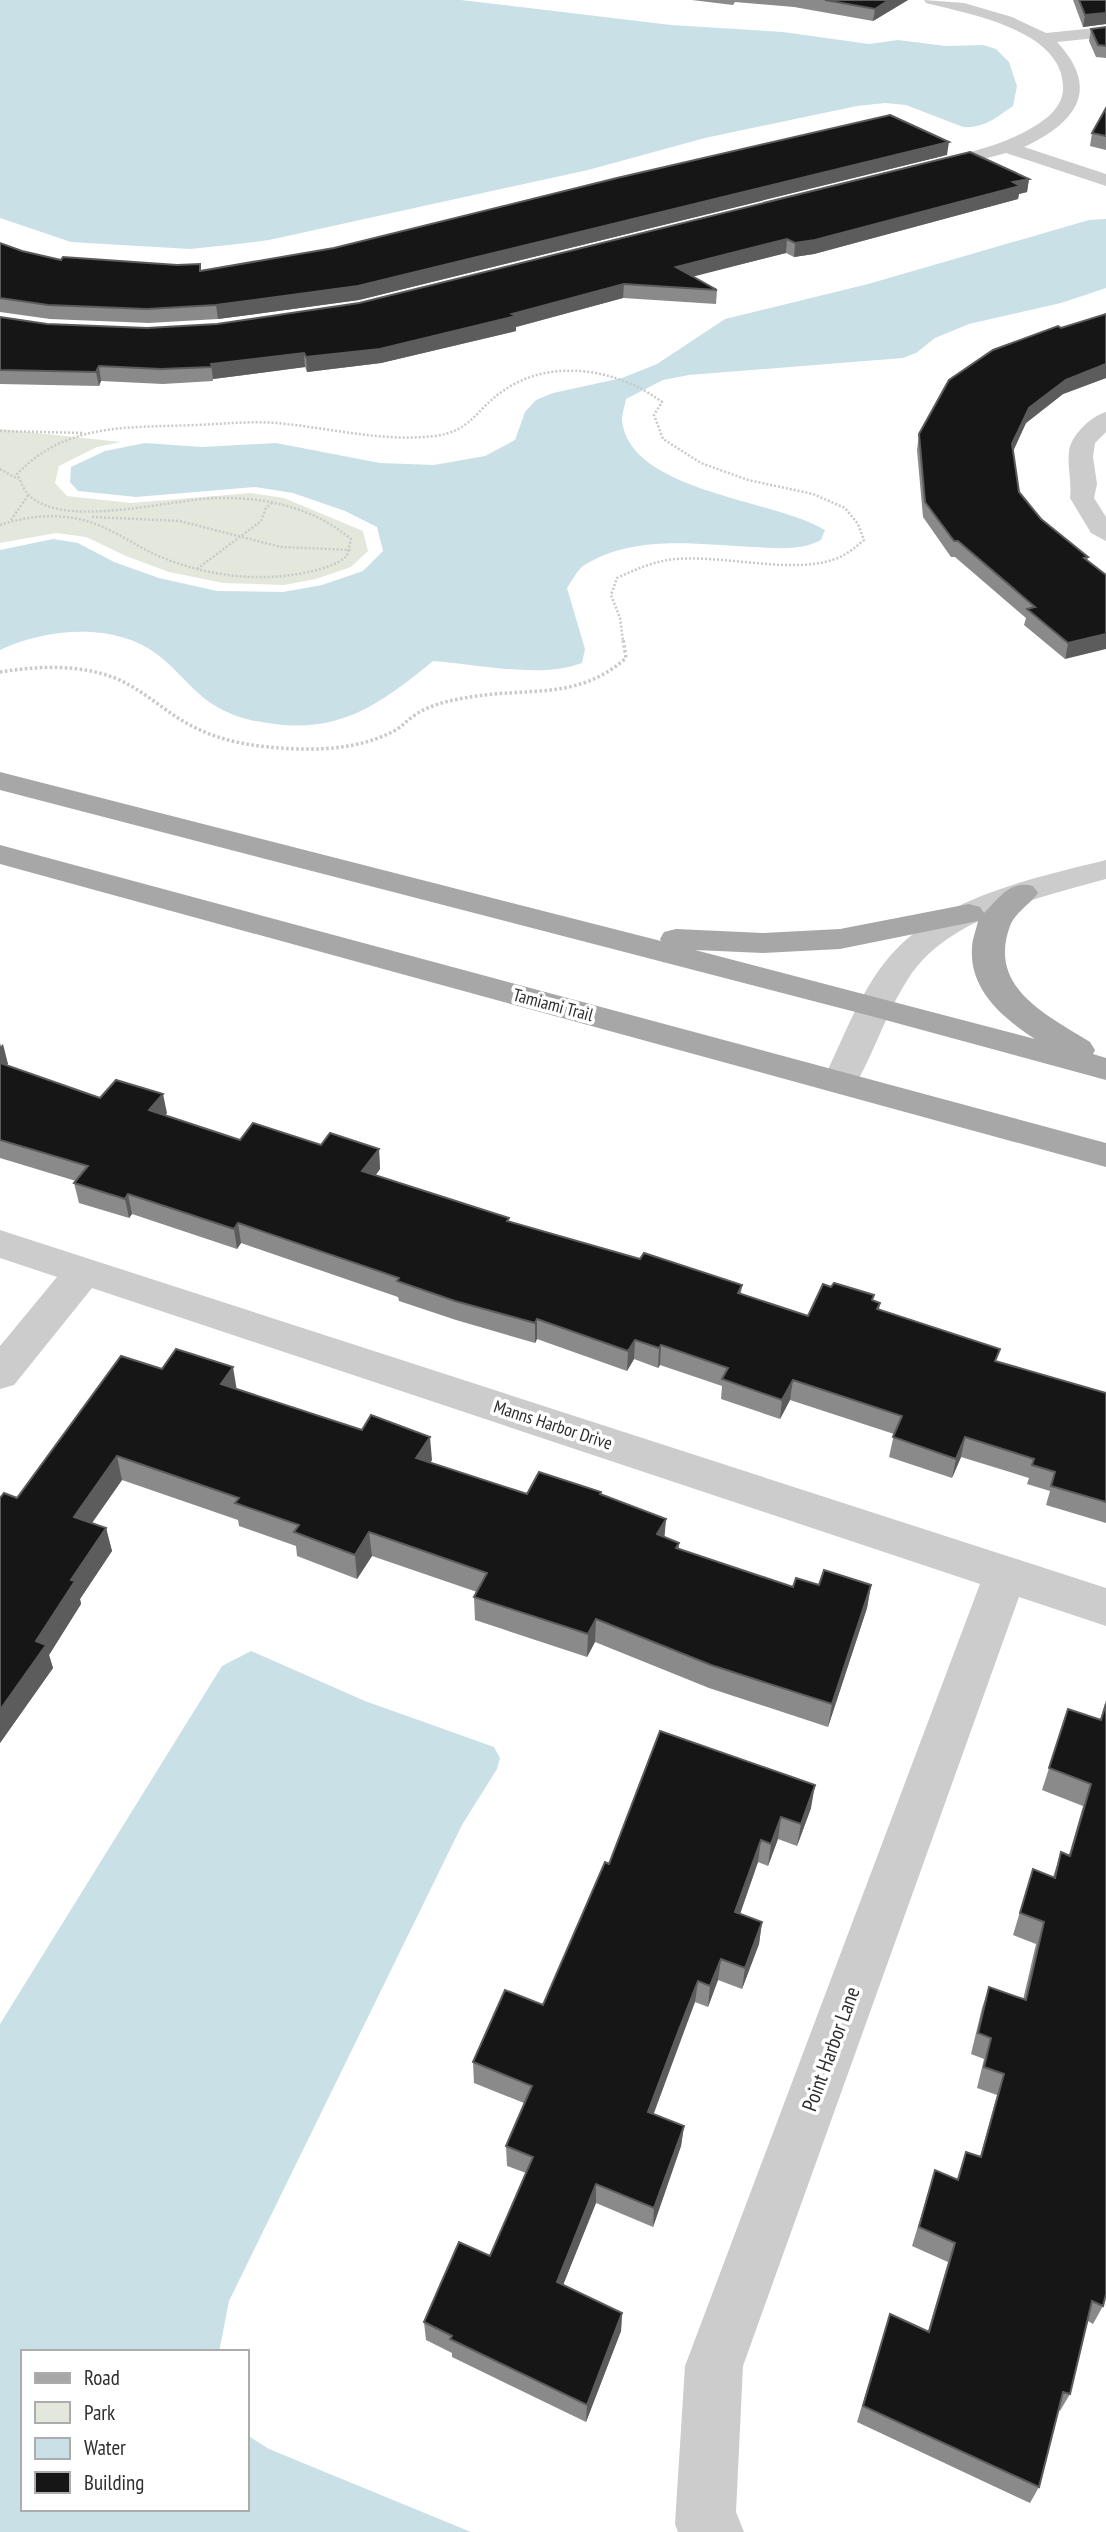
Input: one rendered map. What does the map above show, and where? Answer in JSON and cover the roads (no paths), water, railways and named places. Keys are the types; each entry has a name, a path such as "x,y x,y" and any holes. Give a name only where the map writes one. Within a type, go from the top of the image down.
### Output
{"main road":[{"path":"0,781 1106,1069"},
{"name":"Tamiami Trail","path":"0,854 1106,1154"},
{"path":"1022,893 995,920 988,949 995,984 1019,1013 1106,1069"},
{"path":"599,936 763,943 840,939 969,914"}],"street":[{"path":"913,171 1006,147 1043,128 1064,110 1074,91 1072,74 1042,38 989,15 932,0"},
{"path":"1042,38 1106,32"},
{"path":"1006,147 1106,180"},
{"path":"1106,419 1080,444 1079,462 1096,483 1082,498 1100,528 1106,533"},
{"path":"840,1082 876,1007 902,962 929,939 969,914 1022,893 1106,869"},
{"name":"Manns Harbor Drive","path":"0,1244 1106,1607"},
{"path":"0,1374 84,1271"},
{"name":"Point Harbor Lane","path":"715,2532 705,2524 714,2366 1006,1573"}],"water":[{"path":"0,0 461,0 671,25 783,32 869,44 898,40 946,46 983,45 996,49 1009,62 1017,86 1013,106 977,126 963,127 906,105 885,103 857,106 705,138 588,170 269,240 190,249 71,242 0,218"},
{"path":"1106,219 1106,288 1061,303 969,324 935,338 916,353 903,358 689,375 663,380 626,399 622,420 631,444 650,463 676,478 707,490 802,519 825,530 821,540 797,547 665,543 622,549 583,566 567,588 585,649 582,663 565,668 528,670 433,661 397,689 360,711 321,724 299,726 260,722 226,711 203,697 158,655 141,644 122,637 102,633 59,633 0,650 0,550 53,539 78,543 114,562 159,578 217,591 283,592 322,585 363,571 383,551 377,527 345,511 293,493 255,487 136,497 78,491 70,482 71,467 105,451 145,443 202,447 276,443 380,463 434,465 485,456 515,440 525,412 536,400 553,393 622,378 657,364 725,319 868,284 1089,220"},
{"path":"251,1651 365,1701 494,1747 500,1758 497,1769 462,1825 229,2301 219,2350 21,2350 21,2511 248,2511 248,2436 269,2449 471,2532 0,2532 0,2024 222,1666"}]}
